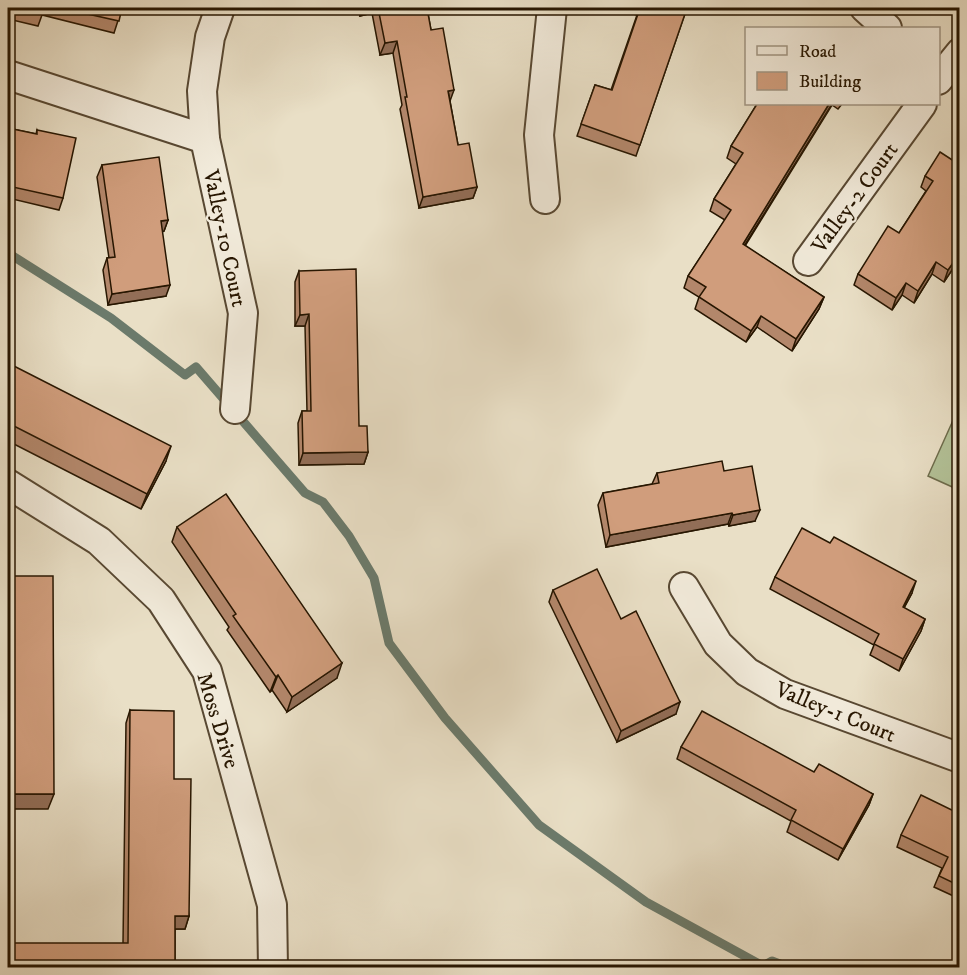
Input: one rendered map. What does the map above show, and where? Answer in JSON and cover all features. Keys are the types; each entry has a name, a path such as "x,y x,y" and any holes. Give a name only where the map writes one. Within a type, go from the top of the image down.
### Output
{"street":[{"name":"Valley-10 Court","path":"220,8 210,37 202,91 205,139 243,313 235,410"},
{"path":"545,199 539,135 552,8"},
{"path":"865,8 886,27"},
{"path":"944,82 960,53"},
{"name":"Valley-10 Court","path":"8,75 205,139"},
{"name":"Valley-2 Court","path":"808,261 921,105"},
{"name":"Moss Drive","path":"8,484 99,541 161,600 207,671 272,905 273,968"},
{"name":"Valley-1 Court","path":"684,587 718,644 747,672 785,694 960,758"}],"green space":[{"path":"959,407 959,490 928,476"}],"building":[{"path":"14,8 44,8 42,14"},
{"path":"61,8 122,8 119,21"},
{"path":"378,8 427,8 431,30 443,28 454,90 448,91 458,145 469,143 477,187 423,197 397,41 385,43"},
{"path":"640,8 687,8 640,145 581,124 595,85 612,90"},
{"path":"756,105 828,105 743,244 824,297 796,339 761,316 751,331 699,297 706,287 688,276 731,210 714,199 743,153 731,146"},
{"path":"8,128 37,134 37,130 76,138 63,198 8,186"},
{"path":"940,152 960,165 960,253 948,270 936,262 918,291 906,283 896,298 858,274 888,226 899,233 933,181 925,176"},
{"path":"159,157 168,220 161,221 170,285 112,294 107,258 115,257 102,165"},
{"path":"356,269 359,426 367,426 368,452 303,453 302,411 311,411 309,314 300,315 299,271"},
{"path":"8,363 171,446 147,494 8,423"},
{"path":"722,461 724,471 752,466 760,510 610,535 603,493 659,483 657,473"},
{"path":"226,494 342,663 292,697 233,616 236,614 177,527"},
{"path":"802,528 830,543 834,537 916,581 903,607 925,619 903,659 874,644 879,634 775,577"},
{"path":"597,569 621,619 636,611 680,702 621,731 553,590"},
{"path":"8,576 53,576 54,794 8,794"},
{"path":"130,710 174,711 174,779 191,779 189,916 175,916 175,968 8,968 8,943 128,943"},
{"path":"702,711 814,772 819,764 873,794 843,849 791,820 796,810 681,747"},
{"path":"921,795 960,814 960,886 939,876 948,857 901,835"}],"waterway":[{"path":"8,253 111,318 185,375 196,367 305,493 323,502 349,536 374,578 389,643 445,718 539,825 646,902 763,966 772,961 790,968"}]}
